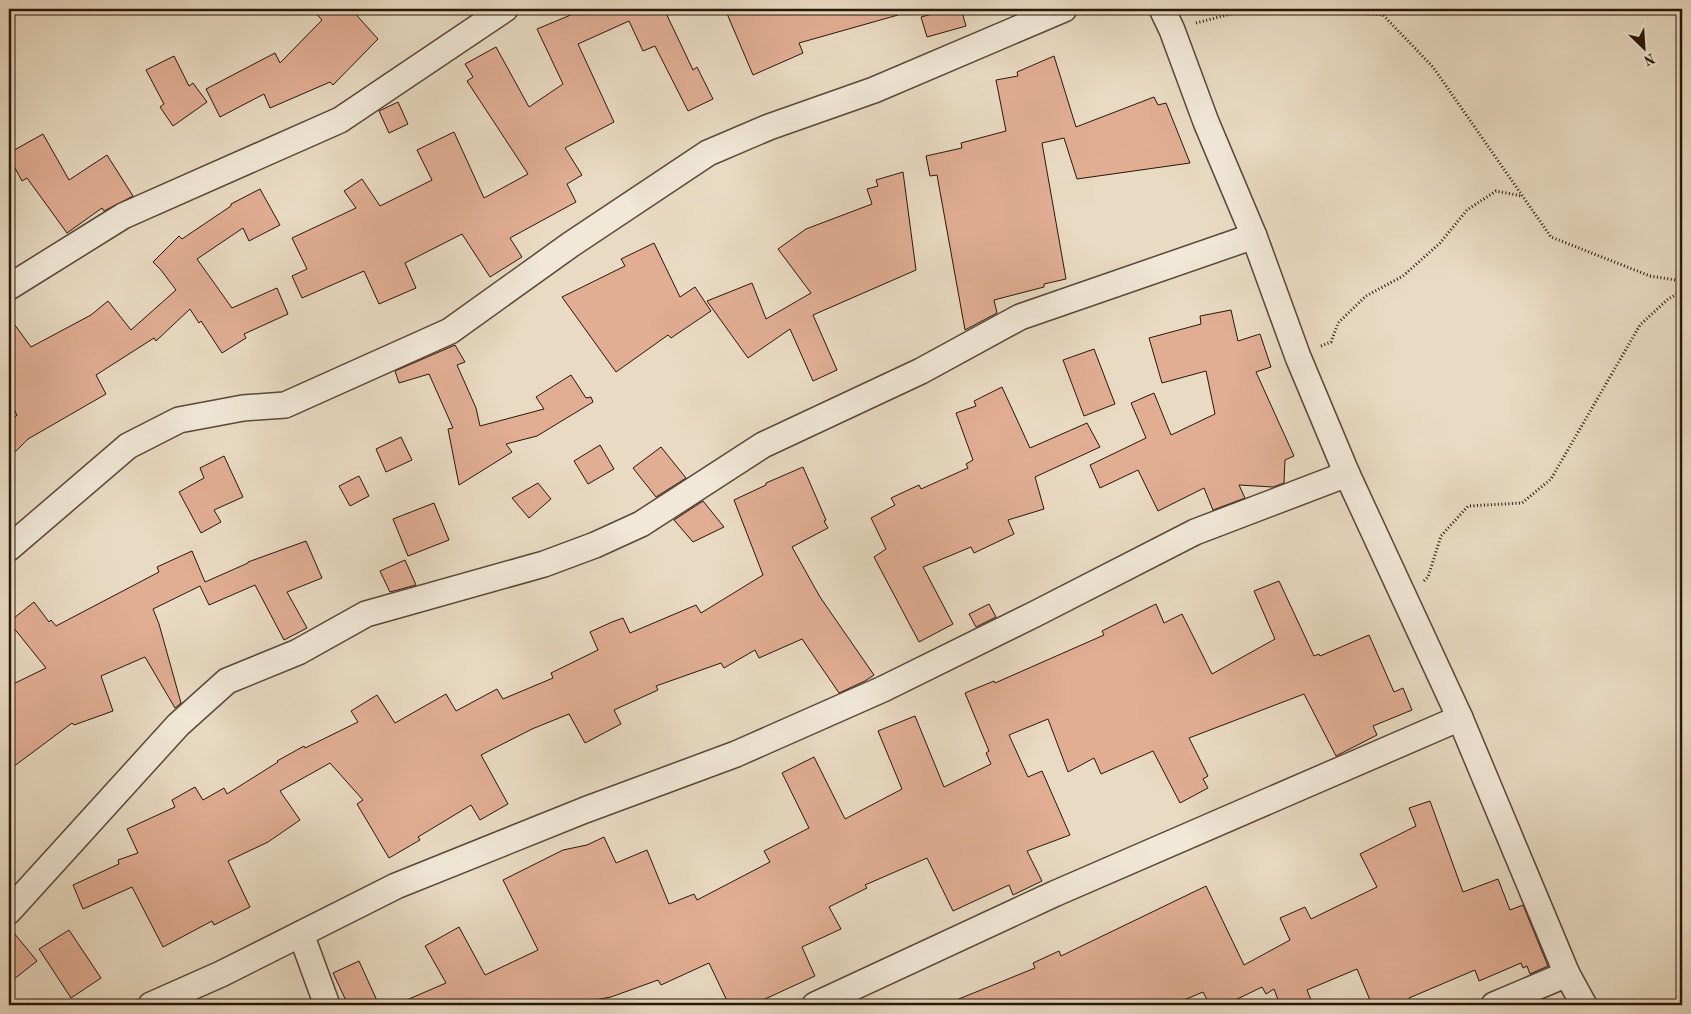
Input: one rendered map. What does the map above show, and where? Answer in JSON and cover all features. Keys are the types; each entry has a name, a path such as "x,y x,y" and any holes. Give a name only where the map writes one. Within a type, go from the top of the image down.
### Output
{"street":[{"path":"9,287 123,216 340,120 505,9"},
{"path":"9,548 128,446 179,420 242,408 285,405 450,332 570,245 708,153 769,127 874,90 1064,9"},
{"path":"1167,19 1206,122 1254,236 1298,357 1347,474 1460,718 1567,974 1584,1005"},
{"path":"9,911 178,725 227,681 298,652 366,614 544,564 596,545 641,524 762,445 921,371 1020,317 1254,236"},
{"path":"151,1005 221,974 396,886 585,810 736,754 883,689 1036,614 1195,532 1347,474"},
{"path":"815,1005 1054,894 1460,718"},
{"path":"301,934 327,1005"},
{"path":"1494,1005 1567,974"}],"path":[{"path":"1167,19 1306,10 1384,14 1433,67 1552,237 1650,276 1682,281"},
{"path":"1298,357 1331,342 1338,323 1366,296 1402,276 1440,243 1467,210 1496,192 1522,196"},
{"path":"1405,597 1428,577 1441,536 1468,506 1522,503 1551,479 1640,325 1668,300 1682,291"}],"building":[{"path":"312,9 351,9 378,39 333,85 330,82 270,108 264,94 220,117 206,89 275,53 280,63 322,20"},
{"path":"585,9 664,9 693,70 697,67 713,99 688,111 655,46 643,51 629,21 578,44 614,122 565,148 582,175 567,184 576,202 510,238 522,257 490,277 462,234 405,263 416,288 379,304 364,271 302,298 292,276 307,269 292,238 356,208 344,191 362,179 380,206 432,180 417,150 454,132 484,198 528,174 467,81 473,77 465,64 496,47 529,107 563,84 537,29"},
{"path":"725,9 897,9 898,15 799,43 803,53 753,75"},
{"path":"951,9 961,9 966,26 927,37 921,17"},
{"path":"174,56 189,86 193,83 207,102 173,126 160,107 164,104 146,70"},
{"path":"1054,56 1076,127 1154,97 1158,105 1166,103 1190,163 1077,179 1064,138 1042,143 1066,279 1044,284 1044,287 994,300 997,313 965,330 937,175 930,176 926,156 962,148 961,143 1006,131 996,80 1018,76 1017,72"},
{"path":"398,102 408,124 389,133 379,111"},
{"path":"43,134 69,180 107,155 133,196 104,211 102,208 67,233 27,178 22,181 9,157 9,153"},
{"path":"903,172 916,270 813,315 837,370 813,381 790,329 748,358 707,301 752,283 766,319 811,293 778,249 806,229 872,204 867,189 878,186 876,180"},
{"path":"260,189 280,225 249,241 243,228 197,259 232,308 277,288 288,314 244,334 246,338 222,353 201,321 199,323 190,309 156,341 154,338 96,375 106,394 28,439 9,458 9,423 17,415 9,401 9,317 31,347 91,315 108,301 131,330 176,290 153,262 179,236 182,239 231,206 231,204"},
{"path":"654,243 680,297 695,287 711,311 671,338 668,335 616,372 562,297 625,266 621,259"},
{"path":"1231,310 1238,341 1260,334 1271,367 1256,372 1294,456 1285,460 1284,483 1273,487 1239,485 1245,498 1213,510 1204,488 1158,511 1138,470 1100,488 1090,465 1146,438 1131,403 1154,393 1171,435 1215,414 1206,371 1162,383 1149,338 1201,324 1200,316"},
{"path":"455,345 465,362 457,365 476,408 480,426 544,409 536,397 571,375 586,398 591,397 593,402 537,436 506,444 512,452 459,485 448,429 453,428 429,374 399,383 395,371"},
{"path":"1094,349 1115,404 1084,416 1063,360"},
{"path":"1002,387 1030,448 1087,423 1100,447 1035,477 1044,509 1008,520 1014,534 974,553 971,547 923,567 953,624 919,642 874,557 886,549 871,518 895,505 891,498 919,485 921,489 968,468 966,464 973,460 956,413 976,406 974,401"},
{"path":"401,437 412,460 386,472 376,449"},
{"path":"600,445 614,469 588,484 574,461"},
{"path":"661,447 686,478 656,497 633,468"},
{"path":"224,456 243,497 214,510 221,522 201,533 179,492 204,478 200,468"},
{"path":"803,467 828,528 792,547 820,597 874,675 865,681 839,693 802,639 759,658 755,650 724,668 721,663 656,686 658,690 614,710 621,724 585,743 569,714 532,729 481,755 508,804 480,820 471,805 418,837 420,840 389,858 357,804 363,800 330,763 280,791 300,820 268,842 228,861 250,907 214,925 212,921 163,947 132,887 83,909 73,885 119,864 118,860 138,853 127,829 175,807 172,800 195,787 203,800 224,788 227,794 277,761 304,746 305,748 358,722 351,711 377,695 395,723 446,694 456,711 497,689 503,699 553,678 551,673 598,650 590,632 623,618 630,633 696,605 701,613 763,575 734,500 766,485 766,483"},
{"path":"359,476 369,496 350,506 339,486"},
{"path":"538,483 551,499 529,518 512,498"},
{"path":"703,501 724,527 693,542 674,520"},
{"path":"434,503 449,540 408,556 393,519"},
{"path":"306,541 322,578 287,592 307,628 284,640 255,585 209,605 200,586 153,609 181,703 175,708 145,657 101,676 113,711 74,725 72,723 9,770 9,686 46,668 9,622 34,602 49,622 51,620 56,626 159,572 157,567 192,551 205,582 248,562"},
{"path":"405,560 416,585 390,592 380,571"},
{"path":"1279,581 1314,656 1319,654 1320,656 1369,635 1394,692 1403,688 1412,710 1373,726 1377,735 1336,756 1304,694 1189,738 1208,776 1203,779 1208,788 1180,803 1153,751 1101,774 1094,758 1068,772 1048,719 1009,735 1028,777 1042,771 1070,835 1027,851 1042,881 1013,895 1009,885 953,911 927,858 865,885 867,888 829,907 841,929 802,947 815,976 752,1005 729,1005 709,963 661,985 658,980 611,997 569,1005 395,1005 446,983 425,946 459,927 485,975 538,950 503,880 563,850 587,845 604,837 616,863 647,850 669,904 694,894 697,900 770,862 764,851 809,828 782,773 814,757 845,819 902,789 878,731 915,716 944,787 991,764 986,753 989,751 965,693 994,681 995,683 1104,635 1102,631 1156,604 1164,623 1182,614 1212,674 1275,639 1254,591"},
{"path":"989,604 996,617 976,627 969,614"},
{"path":"1430,801 1463,892 1498,879 1510,910 1523,905 1548,966 1530,974 1527,966 1523,968 1521,963 1479,981 1475,970 1409,998 1412,1005 1372,1005 1357,969 1307,990 1313,1005 1280,1005 1274,989 1266,994 1262,987 1225,1005 1210,1005 1203,992 1172,1005 944,1005 1035,968 1033,963 1059,951 1061,956 1206,886 1244,965 1290,940 1280,918 1305,907 1311,919 1377,887 1360,854 1416,826 1409,808"},
{"path":"9,927 37,961 9,983"},
{"path":"69,930 101,978 71,998 39,949"},
{"path":"359,961 379,1005 348,1005 333,973"}]}
